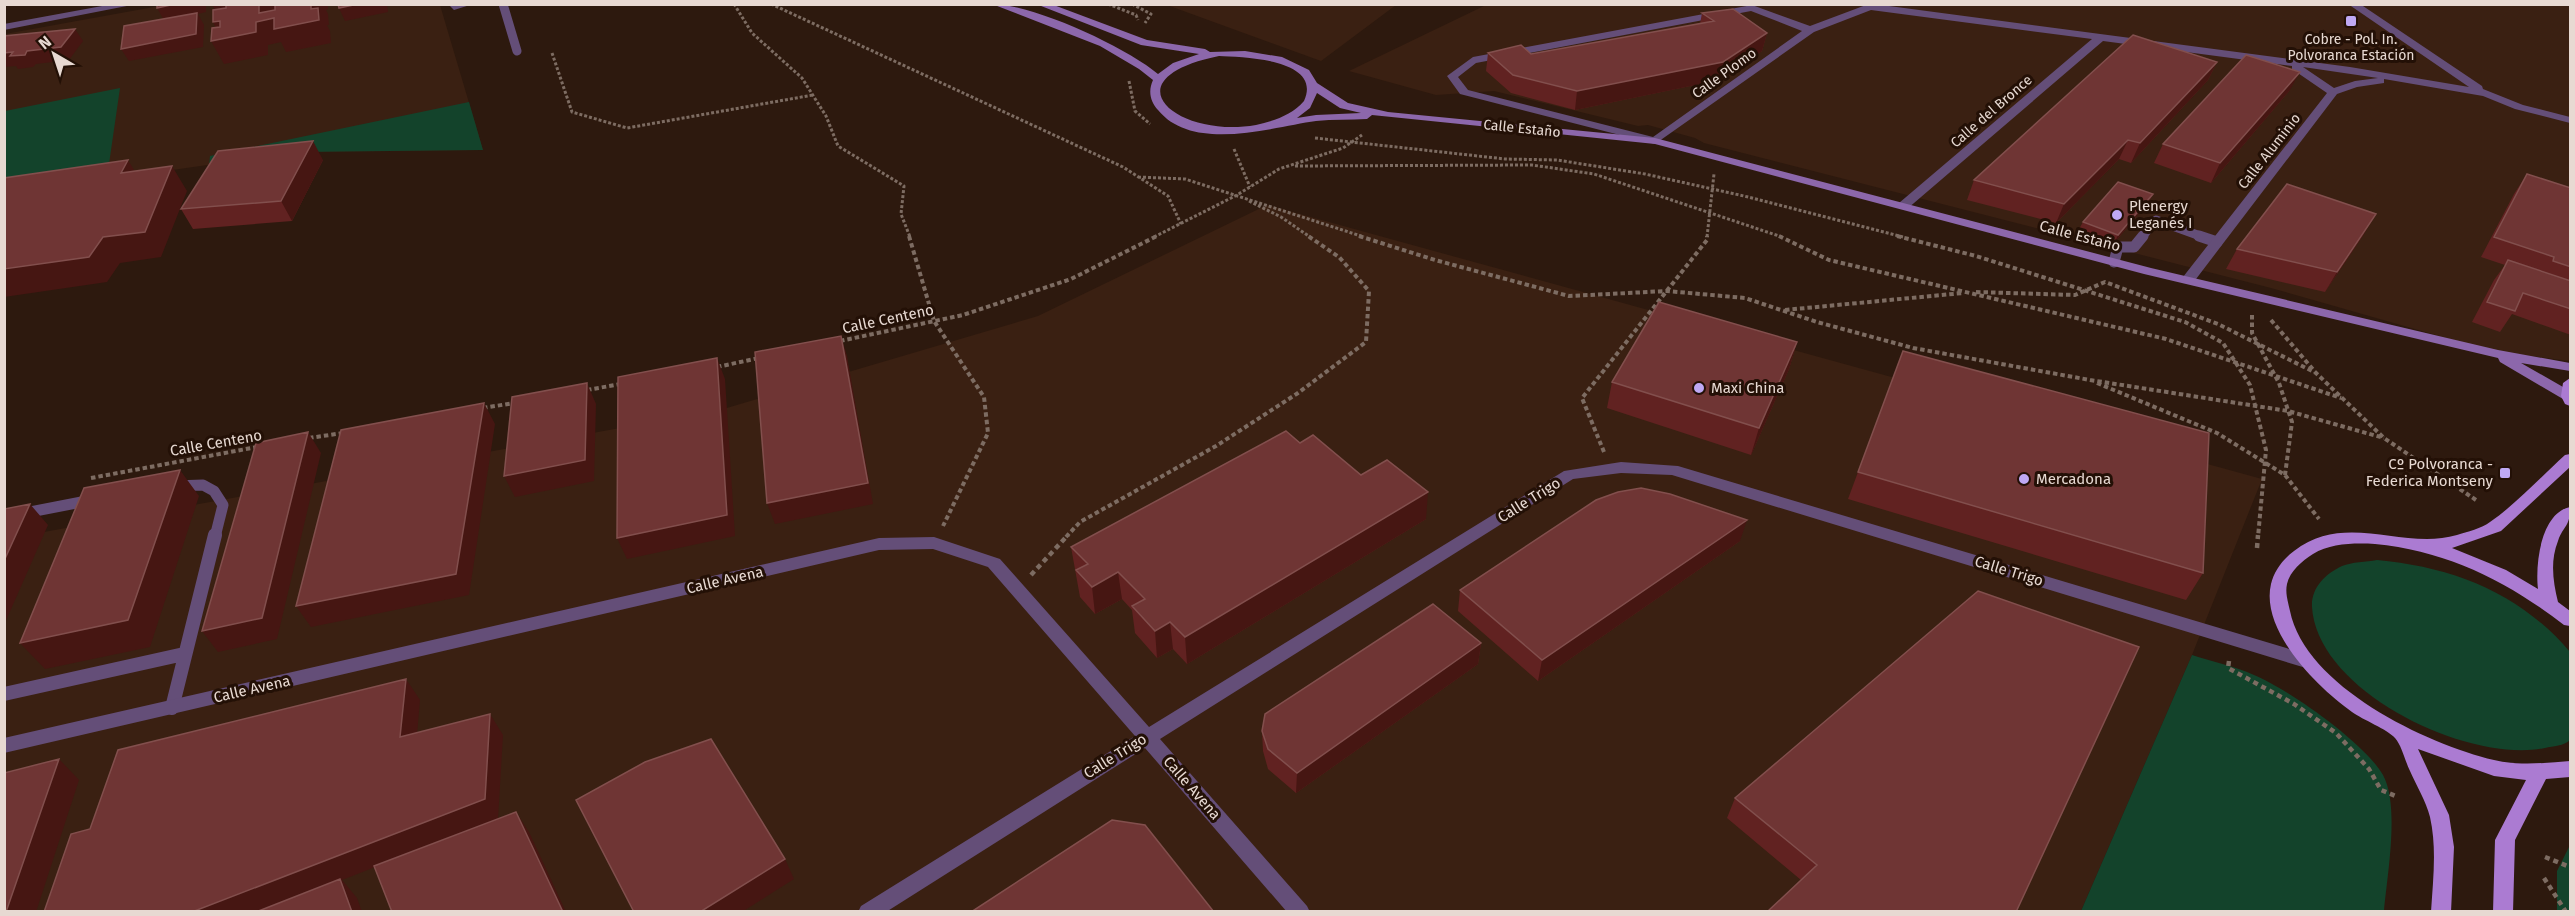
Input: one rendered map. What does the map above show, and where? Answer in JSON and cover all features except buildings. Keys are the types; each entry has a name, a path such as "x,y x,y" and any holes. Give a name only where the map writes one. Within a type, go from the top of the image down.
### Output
{"main road":[{"path":"997,4 1117,50 1136,61 1158,80"},
{"name":"Calle Estaño","path":"1041,4 1145,43 1174,50 1244,53 1278,59 1303,72 1311,84 1344,106 1388,115 1655,141 2252,296 2498,354 2571,366"},
{"path":"1220,53 1182,63 1158,80 1154,92 1158,104 1169,116 1187,124 1219,130 1261,128 1285,121 1303,110 1312,97 1311,84"},
{"name":"Calle Estaño","path":"1261,128 1316,118 1388,115"},
{"name":"Calle Estaño","path":"2498,354 2570,394"},
{"path":"2430,546 2457,541 2495,527 2571,459"},
{"path":"2550,603 2543,581 2545,549 2571,512"},
{"path":"2571,620 2550,603 2488,567 2430,546 2393,539 2348,538 2312,546 2287,565 2278,591 2284,624 2306,661 2348,701 2403,736 2450,756 2496,768 2540,773 2571,769"},
{"path":"2403,736 2439,814 2444,847 2441,912"},
{"path":"2503,912 2505,840 2528,792 2540,773"}],"street":[{"path":"4,27 132,4"},
{"path":"453,4 454,7 465,5"},
{"path":"1752,9 1766,4"},
{"path":"2353,4 2432,60 2486,93 2519,107 2571,120"},
{"path":"1867,6 2269,60 2486,93"},
{"name":"Calle Plomo","path":"1655,141 1810,30 1867,6"},
{"path":"1752,9 1810,30"},
{"name":"Calle Estaño","path":"1655,141 1464,92 1452,76 1473,60 1752,9"},
{"name":"Calle del Bronce","path":"1903,207 2100,38"},
{"path":"2269,60 2301,69 2333,92 2355,84 2398,79"},
{"name":"Calle Aluminio","path":"2188,280 2333,92"},
{"name":"Calle Trigo","path":"868,912 1569,475 1610,466 1641,466 1673,470 2306,661"},
{"name":"Calle Avena","path":"4,746 879,544 934,543 994,563 1300,912"}],"lane":[{"path":"503,4 517,51"},
{"path":"2114,262 2118,247 2134,247 2156,220 2217,242"},
{"path":"162,487 198,483 215,490 223,505 172,708"},
{"path":"4,518 106,498"},
{"path":"4,694 184,654"}],"path":[{"path":"734,4 752,33 802,78 826,116 838,146 904,186 901,214 917,257 933,321 984,397 988,433 934,543"},
{"path":"771,4 1123,167 1168,196 1181,224"},
{"path":"1108,4 1136,15 1138,20 1135,29"},
{"path":"1132,4 1151,14 1141,25"},
{"path":"552,52 572,112 627,128 813,95"},
{"name":"Calle Centeno","path":"828,343 963,315 1071,279 1238,195 1279,169 1343,148 1388,115"},
{"path":"1307,137 1504,159 1557,160 1645,174 1976,256 2185,322 2223,344 2250,386 2266,450 2257,548"},
{"path":"1232,143 1250,187"},
{"path":"1610,466 1582,398 1707,240 1715,157"},
{"path":"1291,165 1532,165 1594,174 1770,231 1829,260 2166,339 2273,373 2341,398"},
{"path":"1138,177 1185,179 1435,260 1569,296 1667,291 1745,298 1913,348 2090,380 2288,411 2384,438"},
{"path":"1017,591 1080,522 1216,446 1298,393 1366,342 1369,291 1339,257 1281,217 1238,195"},
{"path":"1781,310 1966,292 2075,295 2105,282 2218,324 2316,374"},
{"path":"2252,296 2252,333 2273,373 2292,422 2285,475"},
{"path":"2252,296 2316,374 2384,438 2476,500"},
{"path":"711,368 770,356"},
{"path":"2090,380 2217,433 2285,475 2319,519"},
{"path":"583,391 630,383"},
{"path":"478,409 525,401"},
{"path":"304,439 351,431"},
{"name":"Calle Centeno","path":"85,480 258,447"},
{"path":"2229,661 2228,668 2308,714 2350,746 2372,769 2381,790 2398,797"},
{"path":"2545,857 2571,867"},
{"path":"2544,878 2566,912"}],"shaded area":[{"path":"165,5 440,5 483,150 298,152 5,194 5,34"},
{"path":"1167,5 1396,5 1321,61"},
{"path":"1486,5 2570,5 2570,361 2492,351 2271,288 1704,143 1695,138 1648,125 1638,126 1494,91 1436,95 1349,71"},
{"path":"1267,205 2262,479 2192,655 2081,911 5,912 5,539 720,410 1038,316"}],"green space":[{"path":"120,88 109,164 5,186 5,111"},
{"path":"469,102 483,150 298,152 209,166 210,156"},
{"path":"2377,560 2432,569 2483,586 2507,599 2550,631 2570,652 2570,740 2562,745 2545,748 2513,750 2477,745 2439,733 2402,715 2368,693 2340,667 2320,638 2312,607 2314,594 2320,582 2336,569 2350,564"},
{"path":"2192,655 2246,672 2269,682 2324,718 2374,762 2383,775 2391,804 2391,842 2384,911 2081,911"},
{"path":"2570,845 2570,911 2557,911 2557,871"}],"place":[{"name":"Cobre - Pol. In. Polvoranca Estación","path":"2351,21"},
{"name":"Plenergy Leganés I","path":"2117,215"},
{"name":"Maxi China","path":"1699,388"},
{"name":"Cº Polvoranca - Federica Montseny","path":"2505,473"},
{"name":"Mercadona","path":"2024,479"}]}
